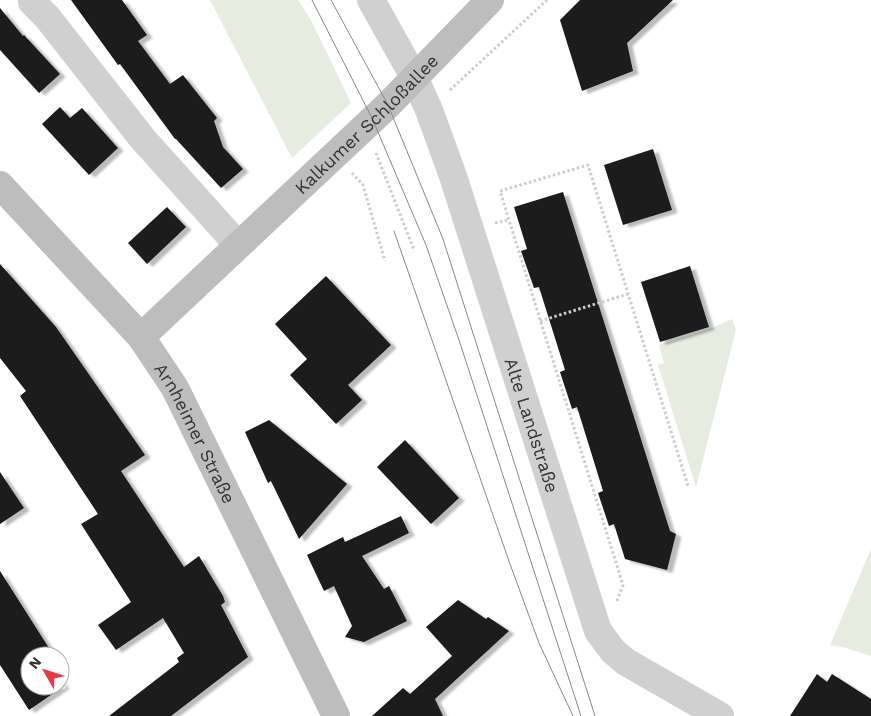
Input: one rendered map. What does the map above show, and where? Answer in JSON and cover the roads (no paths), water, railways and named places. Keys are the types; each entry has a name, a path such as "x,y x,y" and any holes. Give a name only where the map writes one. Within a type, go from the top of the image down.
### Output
{"main road":[{"name":"Kalkumer Schloßallee","path":"141,337 365,126 490,0"},
{"name":"Arnheimer Straße","path":"0,185 141,337 175,388 336,716"}],"street":[{"name":"Alte Landstraße","path":"371,0 414,77 429,110 453,176 598,631 614,651 626,662 720,716"},
{"path":"32,2 47,17 142,138 238,245"}],"tram line":[{"path":"312,0 372,118 426,245 460,343 581,716"},
{"path":"331,0 388,105 443,239 595,716"},
{"path":"394,231 539,643 573,716"}]}
